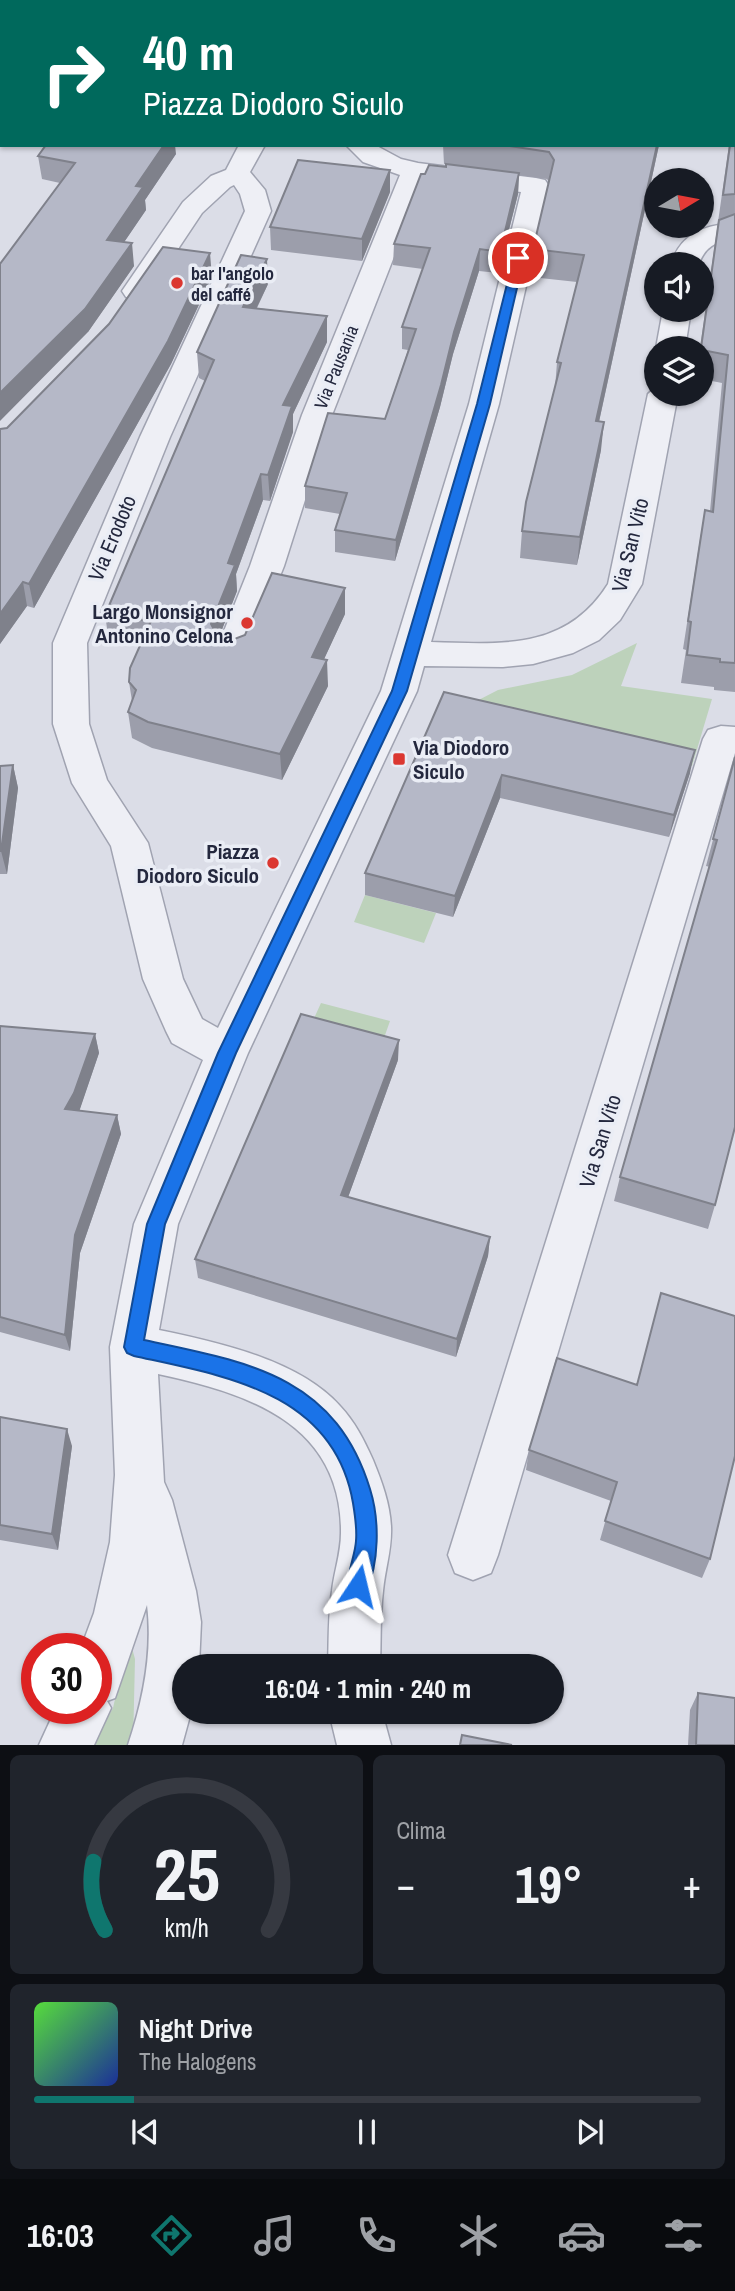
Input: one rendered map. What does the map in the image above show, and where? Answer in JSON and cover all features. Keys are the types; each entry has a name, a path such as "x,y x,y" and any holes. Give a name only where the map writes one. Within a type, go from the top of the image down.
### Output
{"street":[{"path":"123,309 199,198 224,178 236,175 251,147"},
{"path":"112,1635 120,1613 135,1542 140,1475 134,1347 156,1224 227,1053 400,691 484,404 536,186 415,171 382,163 362,147"},
{"name":"Via Pausania","path":"233,651 267,566 317,415 415,171"},
{"name":"Via Erodoto","path":"227,1053 187,1031 163,979 129,843 90,783 71,724 70,643 155,437 258,211 253,189 248,181 236,175"},
{"path":"689,252 695,243 716,233 735,231"},
{"name":"Via San Vito","path":"412,654 506,656 537,652 586,632 604,617 617,601 625,584 661,406"},
{"name":"Via San Vito","path":"473,1555 721,739 735,740"},
{"path":"134,1347 219,1365 271,1384 296,1398 319,1416 338,1440 352,1466 364,1503 366,1540 355,1618 354,1654"},
{"path":"140,1475 166,1573 175,1622 172,1678 155,1745"},
{"path":"66,1745 76,1724"},
{"path":"359,1724 364,1745"}],"green space":[{"path":"637,643 621,686 712,699 692,766 653,764 465,707 498,690 572,675"},
{"path":"365,895 436,913 424,943 354,922"},
{"path":"321,1003 390,1021 378,1055 306,1036"},
{"path":"129,1637 135,1659 133,1745 92,1745 104,1724 112,1724"}],"building":[{"path":"45,147 163,147 136,186 143,187 107,240 132,243 85,309 0,393 0,264 75,163 38,156"},
{"path":"516,147 657,147 652,168 644,168 644,204 596,421 604,422 580,537 522,531 526,502 561,363 557,362 584,255 533,249 554,160 549,152"},
{"path":"730,147 735,147 735,194 723,195"},
{"path":"298,160 390,170 362,239 270,227"},
{"path":"446,164 519,173 500,252 480,249 396,540 335,530 347,493 305,486 328,413 385,419 416,329 402,327 430,248 394,244 421,174 425,174 429,165 446,167"},
{"path":"735,214 735,663 687,655 691,622 688,621 705,510 713,512 728,355 714,352 714,336 703,336 705,322 714,322 714,256 719,220"},
{"path":"163,247 210,253 168,341 29,584 23,582 0,614 0,429 7,428 109,324"},
{"path":"241,255 267,259 243,307 327,316 283,405 292,406 268,475 261,474 228,563 235,565 211,624 218,637 232,640 245,635 272,573 345,588 312,657 327,660 280,754 148,722 128,712 136,690 129,682 130,668 151,621 105,615 214,360 197,352"},
{"path":"444,692 695,750 674,815 502,775 455,896 365,873"},
{"path":"735,757 735,1127 715,1205 620,1177 717,840 713,839"},
{"path":"13,765 1,851 0,851 0,766"},
{"path":"301,1014 399,1040 341,1195 490,1237 457,1339 195,1259"},
{"path":"0,1026 95,1034 74,1093 65,1109 117,1115 75,1235 65,1335 0,1317"},
{"path":"661,1293 735,1316 735,1456 710,1559 605,1521 617,1482 529,1450 557,1358 637,1385"},
{"path":"0,1417 67,1429 52,1534 0,1525"},
{"path":"698,1693 735,1698 735,1745 696,1745"},
{"path":"462,1735 512,1745 460,1745"}],"place":[{"name":"bar l'angolo del caffé","path":"177,283"},
{"name":"Largo Monsignor Antonino Celona","path":"247,623"},
{"name":"Via Diodoro Siculo","path":"399,759"},
{"name":"Piazza Diodoro Siculo","path":"273,863"}],"route":[{"path":"358,1586 366,1540 364,1503 352,1466 338,1440 319,1416 296,1398 271,1384 219,1365 134,1347 156,1224 227,1053 400,691 484,404 518,258"}]}
